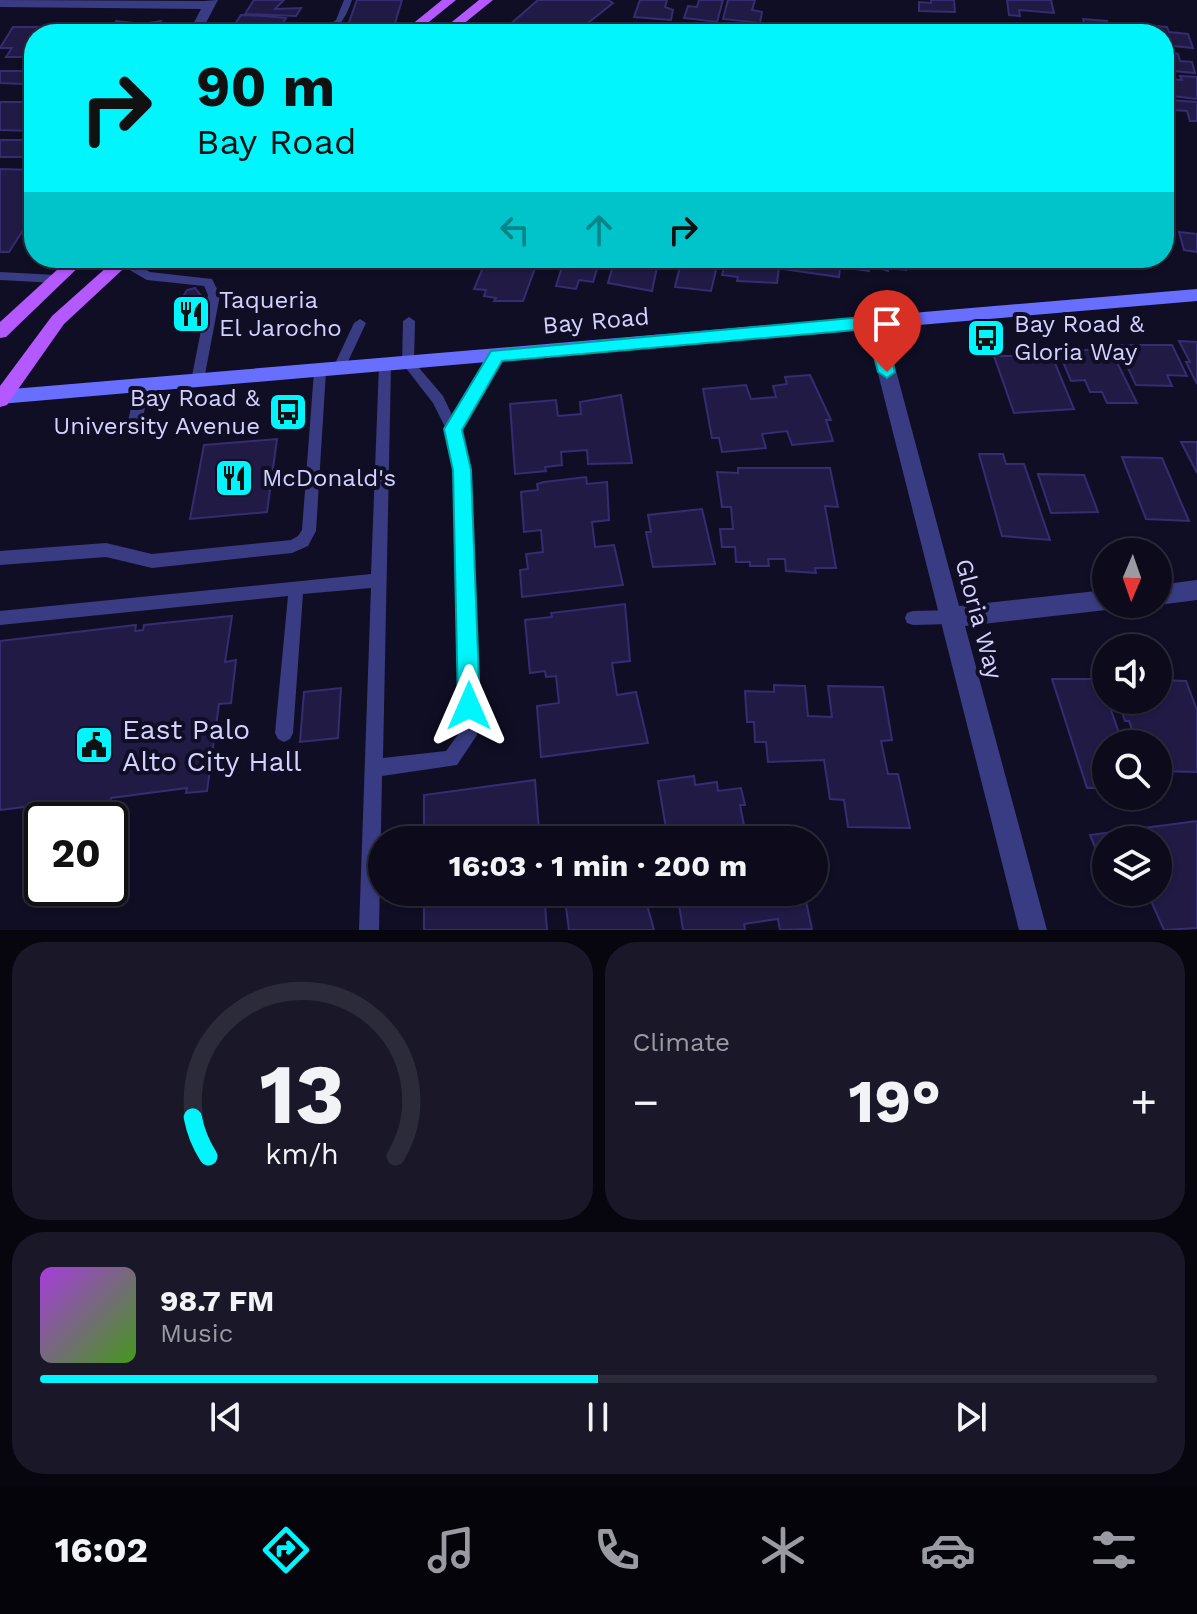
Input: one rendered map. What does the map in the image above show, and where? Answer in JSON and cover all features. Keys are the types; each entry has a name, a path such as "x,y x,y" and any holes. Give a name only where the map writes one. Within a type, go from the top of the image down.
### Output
{"main road":[{"path":"419,24 450,0"},
{"path":"456,24 487,0"},
{"path":"0,332 69,268"},
{"path":"1,398 58,320 115,268"},
{"name":"Bay Road","path":"1,398 1197,295"}],"street":[{"path":"0,3 211,3 199,24"},
{"name":"Gloria Way","path":"874,322 1033,930"},
{"path":"1172,593 1197,590"},
{"path":"952,617 1092,602"}],"lane":[{"path":"335,24 340,21 348,0"},
{"path":"137,268 147,276 208,282 214,295 198,381"},
{"path":"0,276 56,279"},
{"path":"373,768 451,759 468,735 470,677 462,470 453,429 438,400 408,363 409,321"},
{"path":"0,558 106,550 152,561 292,546 303,541 309,531 329,370 360,323"},
{"path":"453,429 497,356"},
{"path":"369,930 385,365"},
{"path":"135,421 143,386"},
{"path":"0,618 378,580"},
{"path":"284,733 296,589"},
{"path":"913,618 952,617"}],"building":[{"path":"254,0 284,0 275,9 301,8 296,16 245,14"},
{"path":"357,0 402,0 395,23 346,24"},
{"path":"538,0 608,0 613,3 587,24 510,24"},
{"path":"640,0 667,0 665,7 673,10 671,20 634,17"},
{"path":"699,0 723,0 717,22 684,18 688,6 697,7"},
{"path":"728,0 755,0 752,10 762,12 760,23 723,19"},
{"path":"931,0 954,0 955,12 919,11 919,2 931,3"},
{"path":"1007,0 1051,0 1054,13 1019,10 1020,16 1009,15"},
{"path":"241,15 286,18 282,24 235,24"},
{"path":"1083,19 1107,21 1108,24 1084,24"},
{"path":"116,21 143,24 114,24"},
{"path":"13,27 24,27 24,55 6,57 12,48 0,48"},
{"path":"1174,33 1188,34 1193,48 1174,46"},
{"path":"1174,53 1178,54 1180,61 1192,62 1195,73 1174,71"},
{"path":"0,71 24,71 22,84 0,83"},
{"path":"1180,76 1197,77 1197,99 1174,96 1174,79 1182,80"},
{"path":"1174,100 1197,102 1197,121 1190,121 1187,111 1174,110"},
{"path":"0,102 24,102 24,131 0,130"},
{"path":"0,140 24,140 24,157 0,157"},
{"path":"0,169 24,170 24,229 9,252 0,252"},
{"path":"1179,232 1197,234 1197,252 1184,250"},
{"path":"483,268 535,268 523,301 494,301 496,298 484,296 486,290 474,289"},
{"path":"562,268 597,268 593,282 579,280 576,289 556,286"},
{"path":"612,268 657,268 652,291 608,283"},
{"path":"680,268 717,268 711,291 675,287"},
{"path":"724,268 779,268 777,283 737,281 738,277 722,275"},
{"path":"782,268 840,268 839,277"},
{"name":"Taqueria El Jarocho","path":"195,288 203,298 202,325 185,332 178,328 179,303 187,290"},
{"path":"1179,341 1197,342 1197,384 1186,362 1190,362"},
{"path":"1117,345 1172,345 1187,376 1167,375 1172,386 1136,385"},
{"path":"1058,350 1111,350 1137,403 1107,403 1102,392 1090,392 1085,380 1071,381"},
{"path":"994,356 1052,356 1074,409 1014,413"},
{"path":"810,375 831,420 826,420 833,441 792,445 787,431 762,434 766,448 722,452 719,438 712,438 703,389 746,385 751,399 776,397 773,386 787,384 785,377"},
{"path":"621,395 632,463 588,464 587,450 561,452 562,465 545,467 546,471 515,474 510,404 556,400 558,416 581,414 580,402"},
{"name":"McDonald's","path":"277,439 267,512 190,519 204,445"},
{"path":"1181,442 1197,442 1197,473"},
{"path":"979,454 1003,454 1006,464 1024,464 1050,540 1002,536"},
{"path":"1122,457 1162,458 1189,521 1146,519"},
{"path":"738,468 830,468 838,507 825,506 836,568 815,568 816,573 786,571 785,559 768,559 769,566 736,562 735,547 722,547 720,529 733,529 731,507 722,507 717,472 738,473"},
{"path":"1038,474 1084,475 1098,512 1051,513"},
{"path":"586,477 587,484 607,482 609,520 592,522 595,547 614,545 623,585 522,597 520,570 528,569 526,554 543,552 541,530 524,532 521,492 538,490 537,484 544,482"},
{"path":"702,509 715,564 653,567 646,532 651,532 648,515"},
{"path":"625,604 630,661 612,663 617,695 636,692 648,743 541,757 537,706 559,703 556,676 546,677 545,671 530,673 525,620 552,617 551,613"},
{"path":"232,616 225,662 236,660 231,703 219,704 207,791 186,793 187,788 111,798 110,802 24,802 24,807 0,810 0,641 136,625 135,631 143,630 144,625"},
{"path":"1052,679 1092,679 1092,714 1112,714 1118,730 1092,730 1092,788 1087,788"},
{"path":"1172,680 1186,681 1197,710 1197,772 1172,771 1172,730 1132,730 1129,721 1125,721 1123,714 1172,714"},
{"path":"774,685 805,686 808,716 832,717 828,686 883,687 892,740 881,741 888,774 898,774 910,828 848,827 844,800 830,799 824,760 768,762 766,742 755,742 754,722 747,722 745,691 774,692"},
{"path":"341,688 338,738 300,742 304,692"},
{"path":"694,776 695,785 717,782 718,791 741,788 745,805 740,805 744,826 666,826 658,781"},
{"path":"535,780 539,826 424,826 424,795"},
{"path":"1197,821 1197,928 1164,930 1153,906 1172,906 1172,826 1159,826"},
{"path":"545,906 547,930 424,930 424,907"},
{"path":"566,906 647,906 654,930 569,930"},
{"path":"679,906 807,906 812,929 780,930 778,919 744,924 745,930 683,930"}],"place":[{"name":"Taqueria El Jarocho","path":"191,314"},
{"name":"Bay Road & Gloria Way","path":"986,338"},
{"name":"Bay Road & University Avenue","path":"288,412"},
{"name":"McDonald's","path":"234,478"},
{"name":"East Palo Alto City Hall","path":"94,745"}],"route":[{"path":"469,706 462,470 453,429 497,356 874,322 887,372"}]}
